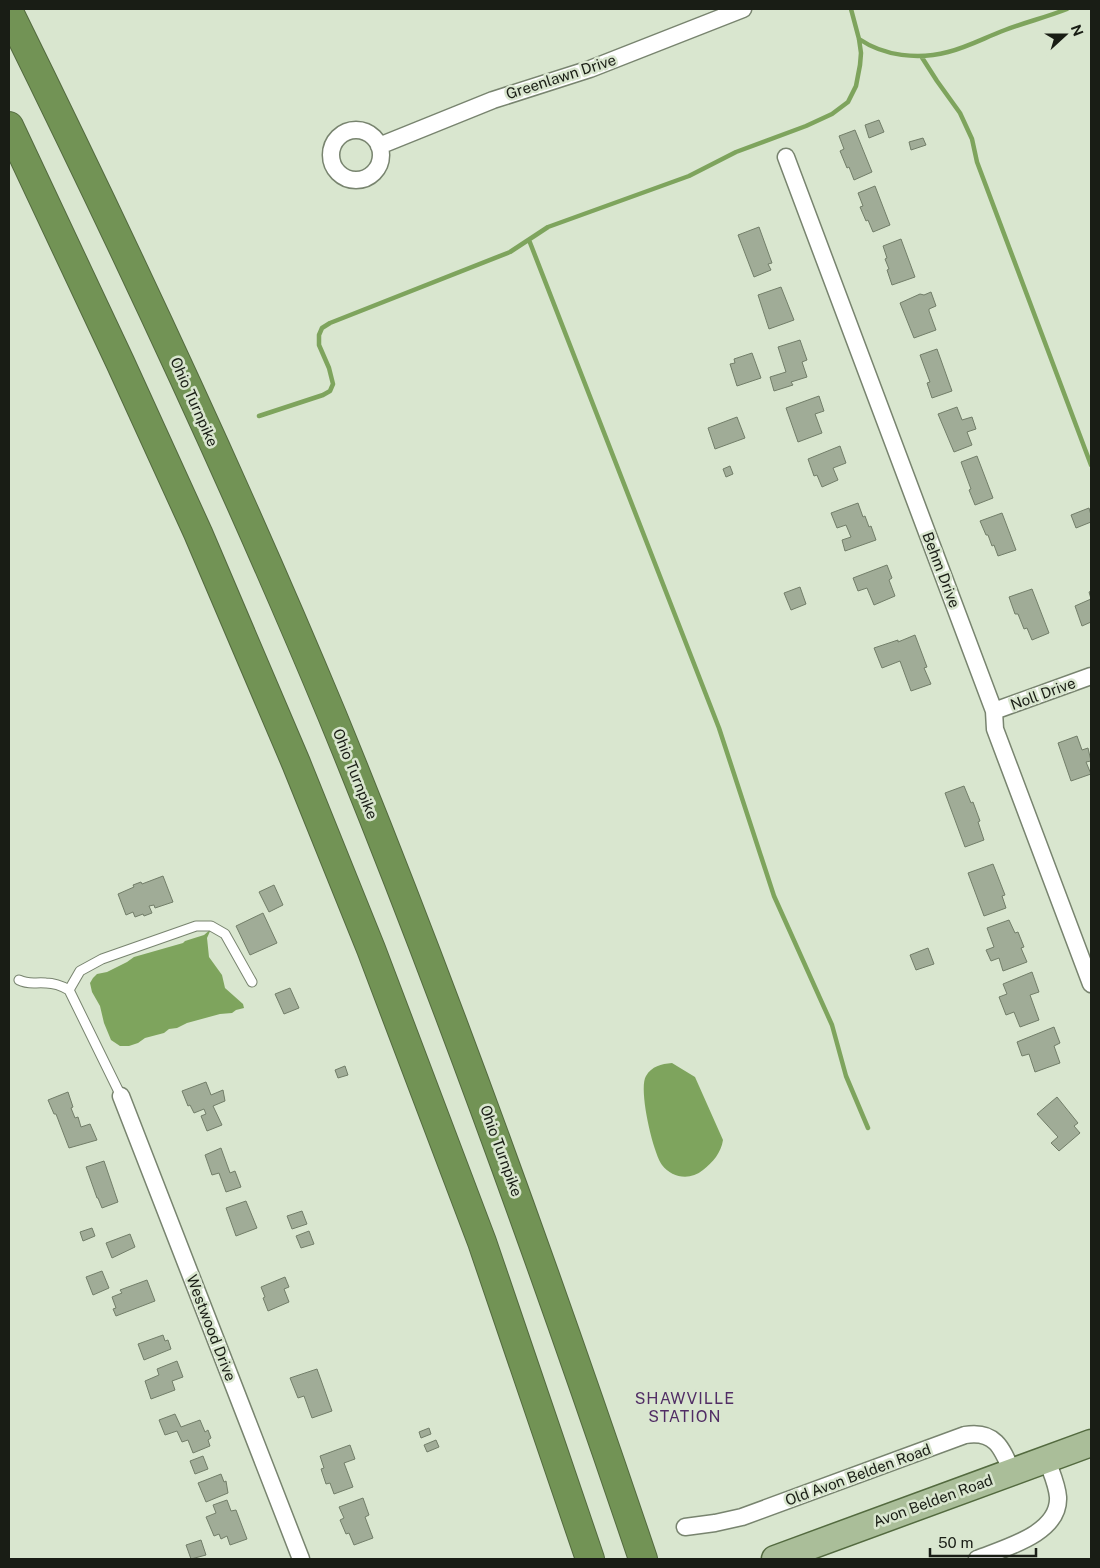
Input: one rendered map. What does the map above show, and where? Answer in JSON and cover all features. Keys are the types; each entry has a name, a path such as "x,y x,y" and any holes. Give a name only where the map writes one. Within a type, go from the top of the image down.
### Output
{"highway":[{"name":"Ohio Turnpike","path":"9,12 157,320 331,713 426,950 504,1158 574,1355 643,1559"},
{"path":"9,126 194,525 296,763 368,940 482,1242 590,1559"}],"main road":[{"name":"Avon Belden Road","path":"775,1559 1091,1443"}],"street":[{"name":"Greenlawn Drive","path":"379,146 493,100 590,69 743,9"},
{"name":"Behm Drive","path":"786,157 994,711 994,729 1091,984"},
{"name":"Noll Drive","path":"994,711 1091,676"},
{"name":"Westwood Drive","path":"121,1096 301,1559"},
{"name":"Old Avon Belden Road","path":"685,1527 742,1517 965,1435 976,1433 985,1435 994,1441 1004,1453 1012,1472"},
{"path":"977,1559 1038,1532 1052,1518 1058,1499 1057,1489 1047,1460"}],"lane":[{"path":"69,990 80,971 102,959 196,926 212,926 225,934 252,982"},
{"path":"19,980 27,984 48,982 69,990 121,1096"}],"shaded area":[{"path":"211,929 207,938 209,957 222,975 225,988 243,1004 244,1008 232,1013 220,1014 187,1023 177,1028 169,1029 164,1033 145,1038 129,1046 120,1046 111,1040 100,1006 92,992 90,983 93,978 97,974 107,972 134,957 183,943 204,935"},
{"path":"672,1063 695,1077 723,1140 716,1157 710,1164 693,1176 687,1177 671,1173 662,1165 651,1135 645,1107 644,1083 646,1076 657,1066"}],"building":[{"path":"879,120 884,132 869,138 865,125"},
{"path":"855,130 872,172 854,180 840,151 844,149 839,136"},
{"path":"923,138 926,145 911,150 909,142"},
{"path":"875,186 890,225 873,232 860,207 863,206 858,193"},
{"path":"759,227 772,263 768,264 771,270 754,277 738,235"},
{"path":"901,239 915,277 892,285 883,246"},
{"path":"781,287 794,320 769,329 758,295"},
{"path":"931,292 936,306 929,309 929,311 936,330 914,338 900,303 920,294 924,295"},
{"path":"800,340 807,360 802,362 807,377 791,382 793,385 774,391 770,377 786,372 778,347"},
{"path":"937,349 952,391 932,398 927,383 930,382 920,355"},
{"path":"752,353 761,378 737,386 730,364 735,363 734,359"},
{"path":"819,396 824,411 815,414 822,433 798,442 786,408"},
{"path":"957,407 962,420 972,417 976,429 967,432 972,445 954,452 938,414"},
{"path":"737,417 745,438 715,449 708,428"},
{"path":"840,446 846,463 833,468 838,480 822,487 817,475 814,476 808,459"},
{"path":"977,456 993,498 975,505 961,462"},
{"path":"730,466 733,474 726,477 723,469"},
{"path":"858,503 863,517 865,516 869,527 871,526 876,540 845,551 842,540 851,537 846,525 837,528 831,513"},
{"path":"1089,508 1091,522 1076,528 1071,515"},
{"path":"1002,513 1016,550 998,556 980,521"},
{"path":"887,565 892,578 889,580 895,596 874,605 867,588 858,591 853,578"},
{"path":"800,587 806,604 791,610 784,593"},
{"path":"1032,589 1049,633 1032,640 1027,628 1024,629 1018,614 1015,614 1009,597"},
{"path":"1091,599 1091,622 1082,626 1075,606"},
{"path":"915,635 927,667 924,668 931,684 911,691 900,661 882,668 874,648 898,640 898,642"},
{"path":"1077,736 1082,750 1088,748 1091,761 1086,762 1091,774 1071,781 1058,743"},
{"path":"964,786 971,803 973,802 984,840 965,847 945,793"},
{"path":"993,864 1005,895 1002,896 1006,908 984,916 968,873"},
{"path":"163,876 173,902 155,908 154,905 149,906 152,913 144,916 143,914 135,917 133,912 126,915 118,894 134,887 133,885 141,882 142,884"},
{"path":"274,885 283,905 269,912 259,892"},
{"path":"263,913 277,943 250,955 236,926"},
{"path":"1009,920 1015,933 1018,932 1024,947 1021,948 1027,962 1003,971 999,958 991,961 986,950 994,947 987,928"},
{"path":"928,948 934,964 916,970 910,955"},
{"path":"1032,972 1039,992 1030,995 1039,1020 1020,1027 1014,1012 1006,1015 999,997 1007,994 1003,984"},
{"path":"290,988 299,1008 284,1014 275,994"},
{"path":"1054,1027 1060,1043 1054,1046 1060,1063 1035,1072 1029,1054 1022,1056 1017,1042"},
{"path":"345,1066 348,1075 338,1078 335,1070"},
{"path":"206,1082 211,1095 223,1090 225,1101 213,1106 222,1125 207,1131 201,1116 206,1114 204,1109 194,1113 190,1105 188,1106 182,1091"},
{"path":"68,1092 75,1118 78,1117 81,1127 90,1124 97,1140 69,1148 56,1114 54,1114 48,1100"},
{"path":"1057,1097 1078,1123 1074,1126 1080,1133 1059,1151 1051,1143 1058,1137 1037,1114"},
{"path":"221,1148 230,1173 235,1171 241,1187 226,1192 219,1173 212,1175 205,1155"},
{"path":"104,1161 118,1202 102,1208 86,1167"},
{"path":"246,1201 257,1228 236,1236 226,1208"},
{"path":"302,1211 307,1224 292,1229 287,1216"},
{"path":"92,1228 95,1236 83,1241 80,1232"},
{"path":"309,1231 314,1244 301,1248 296,1236"},
{"path":"130,1234 135,1247 112,1258 106,1243"},
{"path":"102,1271 109,1288 93,1295 86,1277"},
{"path":"285,1277 289,1287 284,1289 289,1302 268,1311 261,1287"},
{"path":"147,1280 155,1301 116,1316 113,1309 116,1308 112,1297 122,1293 120,1290"},
{"path":"163,1335 165,1341 168,1340 171,1349 144,1360 138,1344"},
{"path":"177,1361 183,1377 172,1381 175,1390 151,1399 145,1381 159,1375 157,1369"},
{"path":"317,1369 332,1411 312,1418 304,1396 298,1398 290,1378"},
{"path":"175,1414 181,1427 200,1420 205,1432 208,1430 211,1438 208,1440 210,1446 193,1453 188,1440 182,1442 177,1431 165,1435 159,1420"},
{"path":"429,1428 431,1434 421,1438 419,1432"},
{"path":"436,1440 439,1447 427,1452 424,1445"},
{"path":"350,1445 355,1459 344,1463 353,1487 334,1494 330,1483 326,1484 321,1469 324,1468 320,1456"},
{"path":"203,1456 208,1469 195,1474 190,1461"},
{"path":"221,1474 224,1482 226,1481 228,1493 206,1502 198,1483"},
{"path":"363,1498 369,1515 365,1517 373,1538 354,1545 349,1533 346,1534 340,1520 344,1518 339,1507"},
{"path":"227,1500 231,1511 236,1510 247,1539 230,1545 227,1536 221,1539 219,1534 214,1536 206,1517 216,1513 213,1505"},
{"path":"201,1540 206,1555 191,1559 186,1545"}],"waterway":[{"path":"259,416 330,391 333,384 329,368 319,345 319,335 322,328 330,323 510,252 548,227 689,176 736,152 806,126 832,114 848,102 856,86 860,65 859,39 851,9"},
{"path":"859,39 890,53 925,56 948,52 1067,9"},
{"path":"921,56 960,113 972,139 977,162 1091,465"},
{"path":"529,240 719,728 774,896 832,1025 846,1076 868,1128"}],"district":[{"name":"SHAWVILLE STATION","path":"685,1407"}]}
